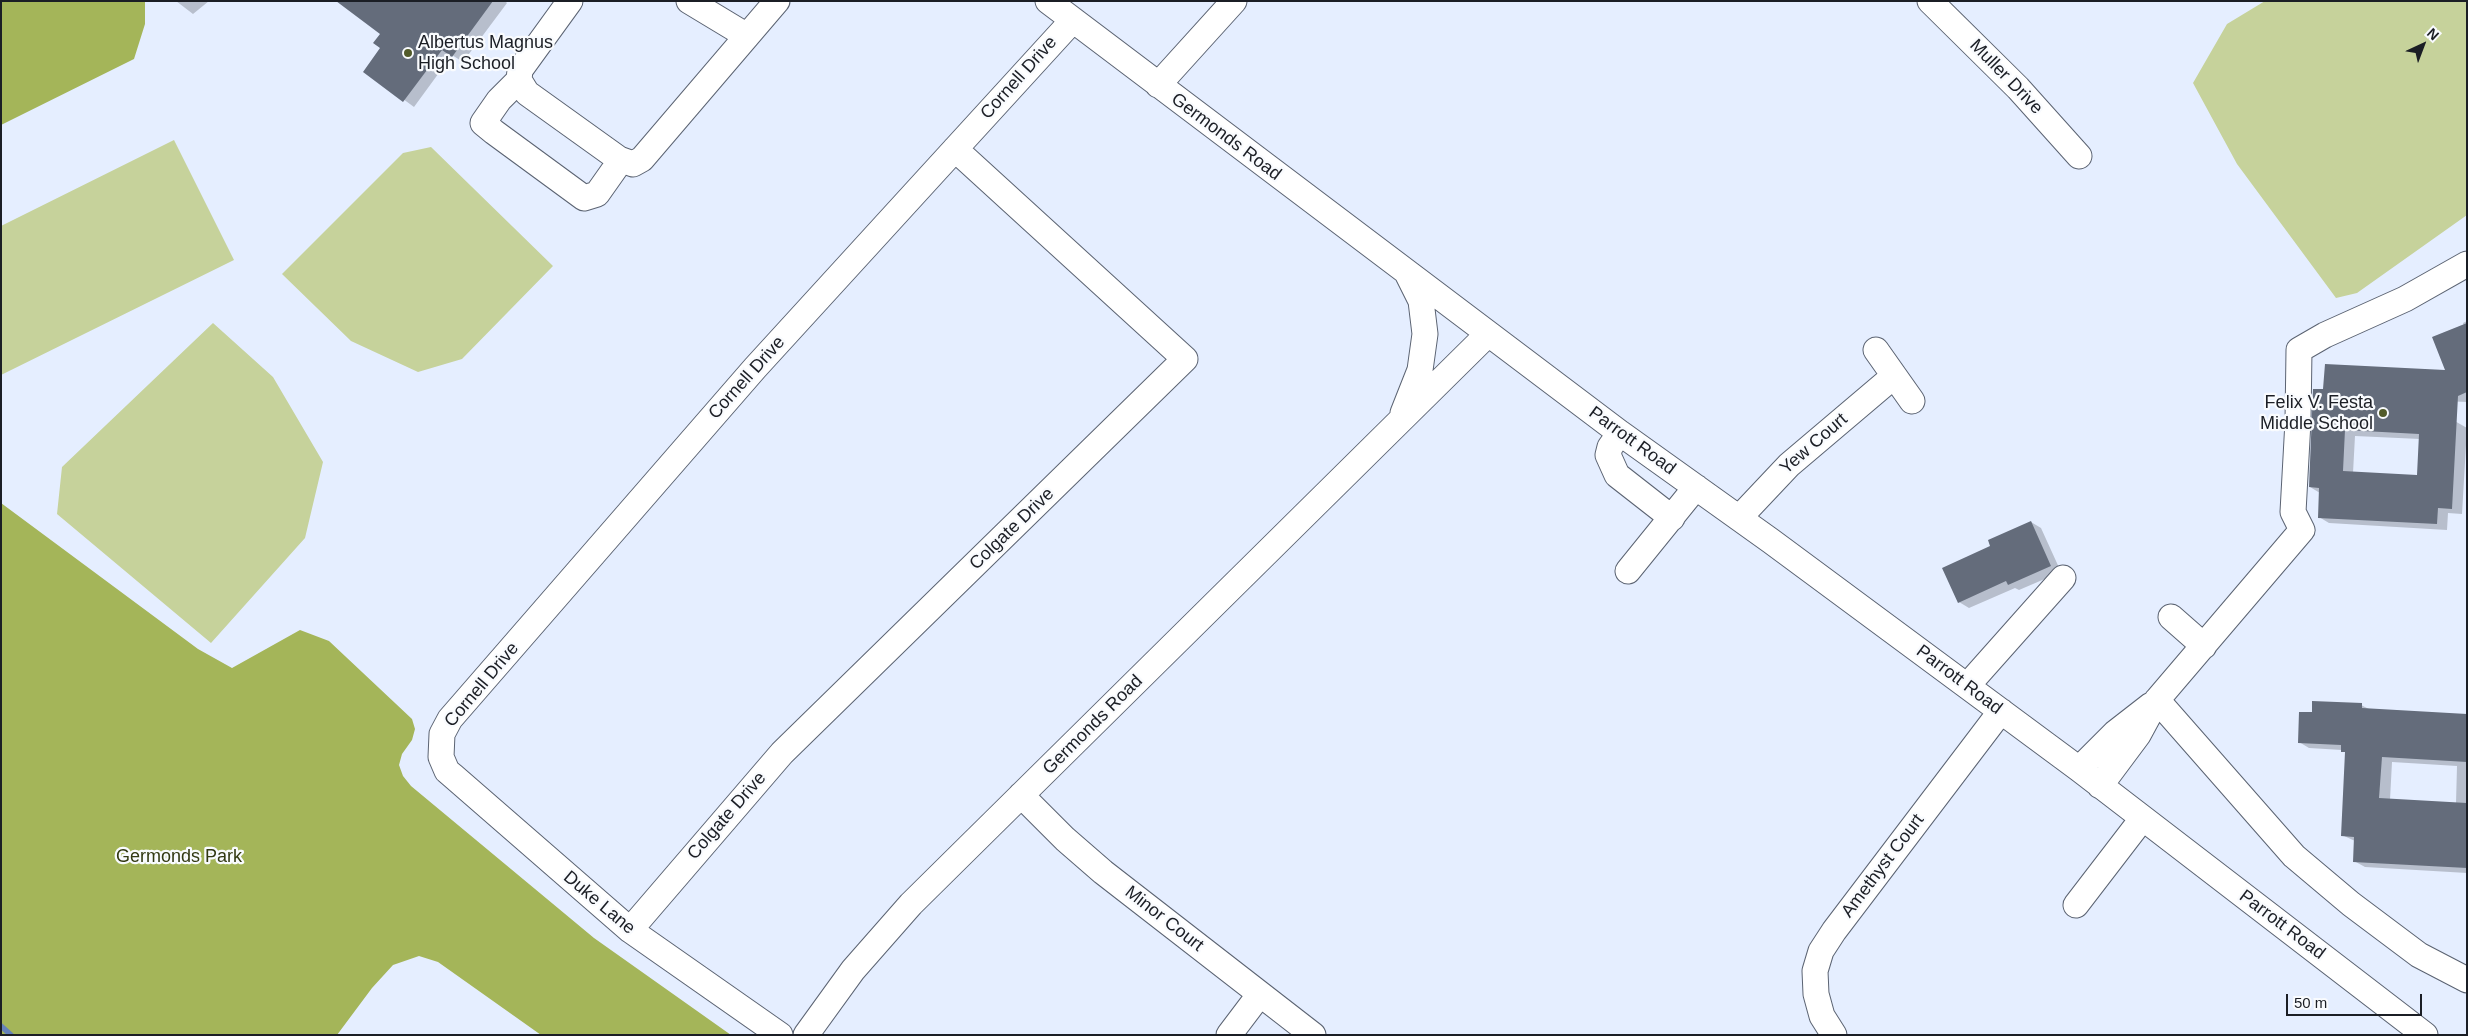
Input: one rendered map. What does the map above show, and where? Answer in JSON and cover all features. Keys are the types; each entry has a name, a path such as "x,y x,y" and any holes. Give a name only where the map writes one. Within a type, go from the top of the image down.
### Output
{"street":[{"path":"570,1 520,70 519,80 527,93 621,160 633,164 642,159 777,1"},
{"path":"689,1 747,36"},
{"name":"Germonds Road","path":"806,1035 844,981 896,920 1488,334 1048,1"},
{"path":"1158,85 1234,1"},
{"name":"Muller Drive","path":"1930,1 2018,88 2079,156"},
{"name":"Cornell Drive","path":"440,749 442,734 456,712 755,368 1073,20"},
{"path":"519,80 499,100 483,123 494,132 584,198 596,194 621,160"},
{"name":"Colgate Drive","path":"630,930 782,753 1185,359 955,150"},
{"path":"2079,770 2115,733 2157,700 2302,530 2293,512 2298,421 2299,350 2325,335 2406,299 2467,264"},
{"name":"Germonds Road","path":"1394,428 1416,383 1425,347 1425,323 1421,302 1414,284 1405,272"},
{"name":"Parrott Road","path":"1488,334 1620,433 2001,711 2425,1035"},
{"path":"1876,350 1912,400"},
{"name":"Yew Court","path":"1739,518 1789,465 1894,376"},
{"path":"1620,433 1610,447 1608,455 1617,475 1672,518"},
{"path":"1628,572 1696,487"},
{"path":"1967,686 2063,578"},
{"path":"2171,616 2204,646"},
{"path":"2100,786 2138,735 2157,700"},
{"path":"2157,700 2294,856 2351,904 2419,955 2467,980"},
{"name":"Amethyst Court","path":"1834,1035 1822,1016 1816,994 1815,971 1821,951 1840,923 2001,711"},
{"name":"Duke Lane","path":"440,749 443,764 453,776 630,930 780,1035"},
{"name":"Minor Court","path":"1022,795 1065,839 1103,872 1313,1035"},
{"path":"2076,905 2142,819"},
{"path":"1229,1035 1260,994"}],"green space":[{"path":"1,1 145,1 145,24 134,59 1,125"},
{"path":"2265,1 2467,1 2467,215 2357,293 2336,298 2237,164 2193,83 2227,24"},
{"path":"174,140 234,260 1,375 1,226"},
{"path":"431,147 553,266 462,359 418,372 351,341 282,274 403,153"},
{"path":"213,323 273,377 323,462 305,538 211,643 57,514 62,467"},
{"name":"Germonds Park","path":"1,503 198,649 232,668 300,630 329,641 412,719 415,729 412,740 402,754 399,765 403,776 411,786 594,938 731,1035 541,1035 438,962 419,956 393,965 372,988 337,1035 1,1035"}],"building":[{"name":"Albertus Magnus High School","path":"336,1 493,1 452,57 442,50 403,102 363,72 380,48 373,43 380,34"},
{"name":"Felix V. Festa Middle School","path":"2467,323 2467,392 2458,396 2452,509 2438,508 2437,524 2318,518 2319,488 2309,487 2313,389 2323,389 2325,364 2445,370 2432,337","holes":["2345,430 2419,434 2417,475 2343,471"]},
{"path":"2031,521 2051,566 2008,585 2006,581 1958,603 1942,568 1990,546 1988,540"},
{"path":"2312,701 2362,703 2362,708 2467,714 2467,762 2382,757 2379,798 2467,803 2467,868 2353,862 2354,837 2341,836 2345,752 2341,752 2341,745 2298,743 2299,712 2312,712"}],"waterway":[{"path":"1,1026 11,1035"}],"place":[{"name":"Albertus Magnus High School","path":"408,53"},
{"name":"Felix V. Festa Middle School","path":"2383,413"}]}
